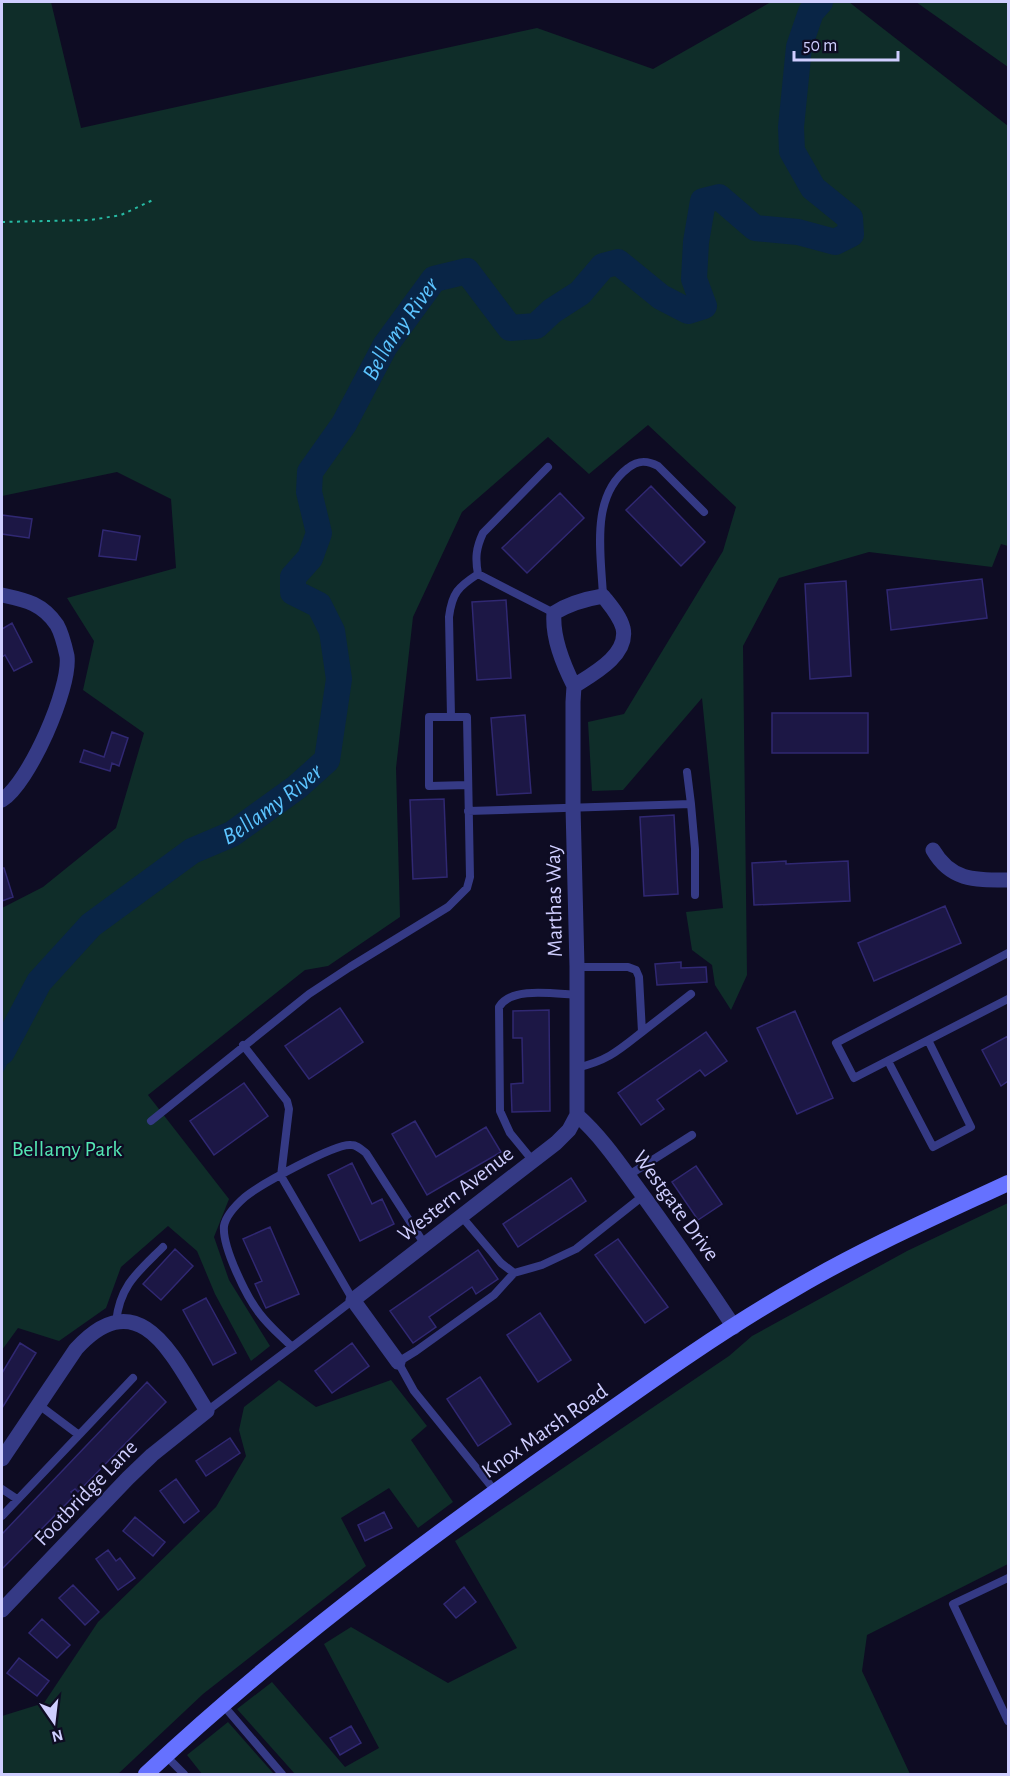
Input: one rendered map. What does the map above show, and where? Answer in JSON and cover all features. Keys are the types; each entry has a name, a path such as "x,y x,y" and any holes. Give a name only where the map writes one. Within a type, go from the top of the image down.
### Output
{"main road":[{"name":"Knox Marsh Road","path":"146,1774 222,1704 377,1580 495,1491 734,1327 849,1258 1008,1183"}],"street":[{"path":"2,595 34,603 57,626 67,657 57,707 44,738 30,768 2,800"},
{"path":"554,613 568,604 585,598 603,596 620,619 623,628 623,639 610,660 574,686"},
{"name":"Marthas Way","path":"554,613 553,625 556,638 574,686 573,807 577,967 577,1115"},
{"path":"933,850 940,862 956,874 1008,882"},
{"name":"Western Avenue","path":"353,1300 556,1143 568,1130 577,1115"},
{"name":"Westgate Drive","path":"577,1115 593,1130 629,1175 734,1327"},
{"path":"353,1300 398,1362"},
{"path":"2,1460 82,1342 101,1327 116,1322 128,1322 144,1327 158,1336 169,1349 207,1411"},
{"name":"Footbridge Lane","path":"2,1610 128,1478 152,1455 207,1411"}],"lane":[{"path":"603,596 601,526 606,497 618,476 639,461 649,461 658,466 704,512"},
{"path":"478,574 477,546 483,532 548,467"},
{"path":"478,574 554,613"},
{"path":"451,717 449,617 451,602 455,592 478,574"},
{"path":"151,1121 309,994 448,907 467,888 470,877 467,717 429,717 429,786 468,785"},
{"path":"687,772 695,849 695,895"},
{"path":"468,811 691,804"},
{"path":"1008,953 836,1043 854,1078 1008,999"},
{"path":"577,967 628,967 636,970 639,977 642,1032"},
{"path":"576,1068 597,1064 611,1057 691,994"},
{"path":"533,1161 510,1133 500,1111 499,1007 510,995 577,995"},
{"path":"888,1060 933,1147 971,1127 928,1040"},
{"path":"207,1411 353,1300 281,1176 289,1109 287,1101 243,1046"},
{"path":"629,1175 692,1135"},
{"path":"292,1347 256,1308 224,1241 224,1224 233,1209 258,1188 343,1145 359,1147 366,1153 425,1245"},
{"path":"495,1491 414,1391 398,1362 416,1352 494,1294 514,1273 550,1262 576,1249 644,1196"},
{"path":"462,1217 501,1263 514,1273"},
{"path":"116,1322 119,1303 130,1281 163,1247"},
{"path":"2,1516 134,1378"},
{"path":"39,1405 79,1435"},
{"path":"2,1489 17,1499"},
{"path":"1008,1578 953,1604 1008,1721"},
{"path":"222,1704 282,1774"},
{"path":"166,1756 184,1774"}],"path":[{"path":"2,222 91,220 121,214 153,200"}],"green space":[{"name":"Bellamy Park","path":"2,2 51,2 81,128 537,28 653,69 771,2 849,2 1008,126 1008,546 1001,544 992,567 869,552 779,578 743,646 747,975 731,1010 715,985 712,965 692,950 686,912 723,908 702,698 623,790 592,791 588,722 624,714 723,551 736,507 648,425 589,474 548,437 462,512 413,617 396,768 400,917 328,966 305,970 148,1095 229,1199 214,1237 229,1280 270,1346 251,1361 215,1294 197,1251 168,1226 121,1267 106,1308 59,1341 18,1328 2,1350 2,908 43,887 116,828 144,733 83,690 94,641 67,598 176,568 171,499 117,472 2,496"},
{"path":"916,2 1008,2 1008,67"},
{"path":"1008,1203 1008,1564 867,1635 862,1671 910,1774 295,1774 237,1709 272,1682 345,1767 379,1748 324,1644 351,1627 448,1683 517,1648 455,1541 729,1356 752,1336 907,1251"},
{"path":"279,1380 316,1407 391,1380 427,1426 411,1440 453,1502 418,1528 389,1488 341,1518 366,1566 203,1694 118,1774 2,1774 2,1716 44,1703 98,1622 216,1507 246,1456 239,1430 244,1407"},
{"path":"228,1722 274,1774 202,1774 187,1755"}],"water":[{"path":"39,982 18,1043 2,1074 2,1032 11,1013"}],"building":[{"path":"651,486 705,542 681,566 626,510"},
{"path":"560,493 584,518 527,573 502,548"},
{"path":"2,515 32,519 29,538 2,534"},
{"path":"103,530 140,536 136,560 99,556"},
{"path":"982,579 987,618 891,630 887,590"},
{"path":"846,581 851,676 810,679 805,584"},
{"path":"506,600 511,678 477,680 472,602"},
{"path":"12,623 32,662 14,671 5,655 2,657 2,629"},
{"path":"772,713 868,713 868,753 772,753"},
{"path":"525,715 531,793 497,795 491,718"},
{"path":"112,732 128,738 119,766 112,763 110,771 80,762 84,750 104,757"},
{"path":"444,799 447,877 413,879 410,800"},
{"path":"674,815 678,894 644,896 640,817"},
{"path":"786,861 786,864 848,861 850,901 754,905 752,863"},
{"path":"2,868 4,868 13,897 2,901"},
{"path":"945,906 961,943 874,981 858,943"},
{"path":"681,962 681,968 706,967 707,982 657,985 655,964"},
{"path":"340,1008 363,1042 309,1079 285,1046"},
{"path":"549,1010 550,1111 512,1112 511,1084 523,1083 522,1038 513,1038 513,1011"},
{"path":"795,1011 833,1098 797,1114 757,1028"},
{"path":"706,1032 727,1061 705,1076 700,1070 657,1100 664,1109 641,1125 618,1093"},
{"path":"1008,1036 1008,1081 1001,1086 982,1050"},
{"path":"244,1083 268,1116 214,1155 190,1121"},
{"path":"415,1121 436,1157 486,1127 501,1152 427,1195 392,1134"},
{"path":"352,1163 372,1204 382,1199 394,1224 360,1241 328,1175"},
{"path":"696,1166 722,1204 698,1220 672,1182"},
{"path":"571,1178 586,1201 518,1247 503,1224"},
{"path":"270,1227 299,1294 266,1308 255,1284 262,1281 243,1239"},
{"path":"618,1239 668,1307 645,1323 595,1255"},
{"path":"175,1249 193,1266 161,1300 143,1284"},
{"path":"478,1250 498,1279 476,1294 472,1287 429,1317 436,1327 413,1343 390,1311"},
{"path":"206,1298 236,1353 213,1365 183,1310"},
{"path":"540,1313 571,1360 538,1382 507,1335"},
{"path":"20,1343 36,1353 2,1408 2,1373"},
{"path":"352,1343 369,1366 332,1393 315,1371"},
{"path":"480,1377 511,1424 478,1446 447,1399"},
{"path":"147,1382 166,1402 78,1492 75,1489 71,1492 74,1496 2,1569 2,1534"},
{"path":"230,1438 240,1453 206,1476 196,1461"},
{"path":"176,1479 199,1511 184,1523 160,1491"},
{"path":"384,1512 392,1528 365,1541 358,1525"},
{"path":"135,1517 165,1542 153,1556 123,1531"},
{"path":"108,1550 116,1561 120,1558 135,1578 118,1590 96,1559"},
{"path":"73,1585 99,1612 85,1625 59,1598"},
{"path":"464,1587 476,1602 456,1618 444,1604"},
{"path":"42,1619 70,1645 57,1658 29,1633"},
{"path":"19,1658 49,1681 37,1696 7,1673"},
{"path":"351,1726 361,1743 340,1755 330,1738"}],"waterway":[{"name":"Bellamy River","path":"2,1052 39,982 91,925 192,851 232,834 297,787 327,760 339,679 332,631 319,605 293,592 293,577 310,558 319,533 309,492 310,472 344,424 385,346 434,279 467,271 510,328 536,326 552,311 580,293 603,266 618,262 661,297 688,311 704,306 694,279 696,242 703,201 719,197 755,228 798,232 835,242 851,234 850,218 813,188 792,151 791,127 799,47 811,12 820,2"}]}
